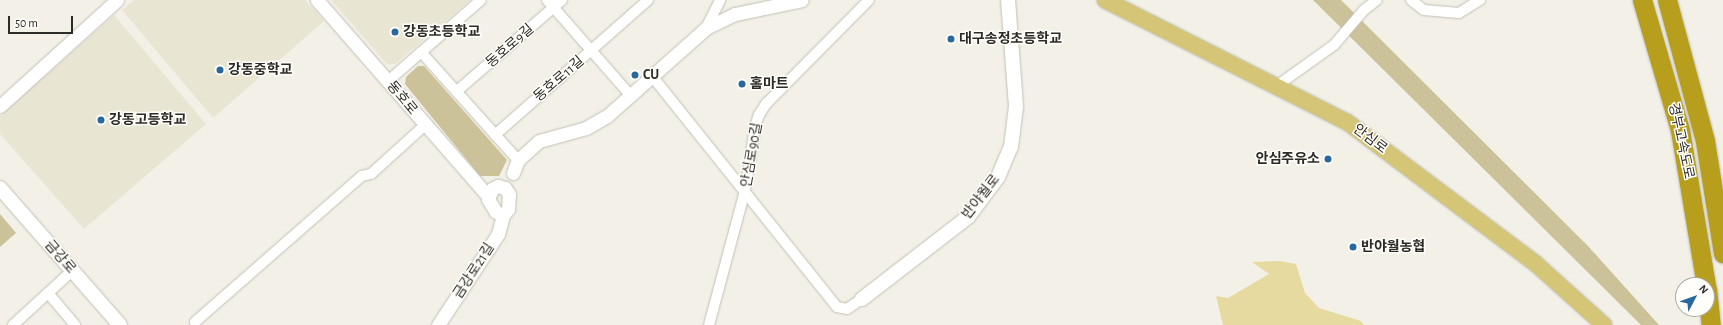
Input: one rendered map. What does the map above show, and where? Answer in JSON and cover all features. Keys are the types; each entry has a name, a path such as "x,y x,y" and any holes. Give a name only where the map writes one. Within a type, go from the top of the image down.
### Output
{"highway":[{"name":"경부고속도로","path":"1642,0 1680,130 1705,277"},
{"name":"경부고속도로","path":"1667,0 1705,141 1723,254"}],"main road":[{"name":"반야월로","path":"862,299 968,217 998,176 1011,147 1016,106 1008,0"},
{"name":"안심로","path":"1105,0 1278,85 1347,122 1536,264 1604,325"},
{"name":"금강로","path":"0,188 120,325"}],"street":[{"path":"0,106 117,0"},
{"name":"동호로","path":"316,0 488,196 496,212 503,215"},
{"path":"388,81 481,0"},
{"name":"동호로9길","path":"457,91 550,4 562,0"},
{"name":"동호로11길","path":"495,135 648,0"},
{"path":"706,28 720,0"},
{"path":"421,52 518,160 539,141 596,124 631,96 706,28 735,14 802,0"},
{"name":"안심로90길","path":"709,325 745,191 755,126 766,104 870,0"},
{"path":"1278,85 1334,46 1364,10 1377,0"},
{"path":"1411,0 1424,10 1459,14 1480,0"},
{"path":"550,4 631,96"},
{"path":"652,76 837,307 847,309 862,299"},
{"path":"195,322 362,176 371,174 425,125"},
{"name":"금강로21길","path":"438,325 498,234 503,215 508,209 506,190 515,181 513,173 518,160"},
{"path":"488,196 494,187 506,190"},
{"path":"13,325 72,271"},
{"path":"48,293 75,325"}],"shaded area":[{"name":"강동중학교","path":"134,0 305,0 324,21 213,118 122,10"},
{"name":"강동초등학교","path":"331,0 470,0 395,64 387,64"},
{"path":"1313,0 1341,0 1588,246 1659,325 1641,325"},
{"name":"강동고등학교","path":"114,15 206,124 84,229 0,134 0,116"},
{"path":"418,66 424,66 507,160 499,176 480,176 405,84 406,77"},
{"path":"0,214 16,233 0,247"},
{"path":"1280,261 1296,264 1305,293 1319,308 1361,321 1364,325 1223,325 1216,296 1228,298 1269,274 1252,262"}],"place":[{"name":"강동초등학교","path":"395,32"},
{"name":"대구송정초등학교","path":"951,39"},
{"name":"강동중학교","path":"220,70"},
{"name":"CU","path":"635,75"},
{"name":"홈마트","path":"742,84"},
{"name":"강동고등학교","path":"101,120"},
{"name":"안심주유소","path":"1328,159"},
{"name":"반야월농협","path":"1353,247"}]}
